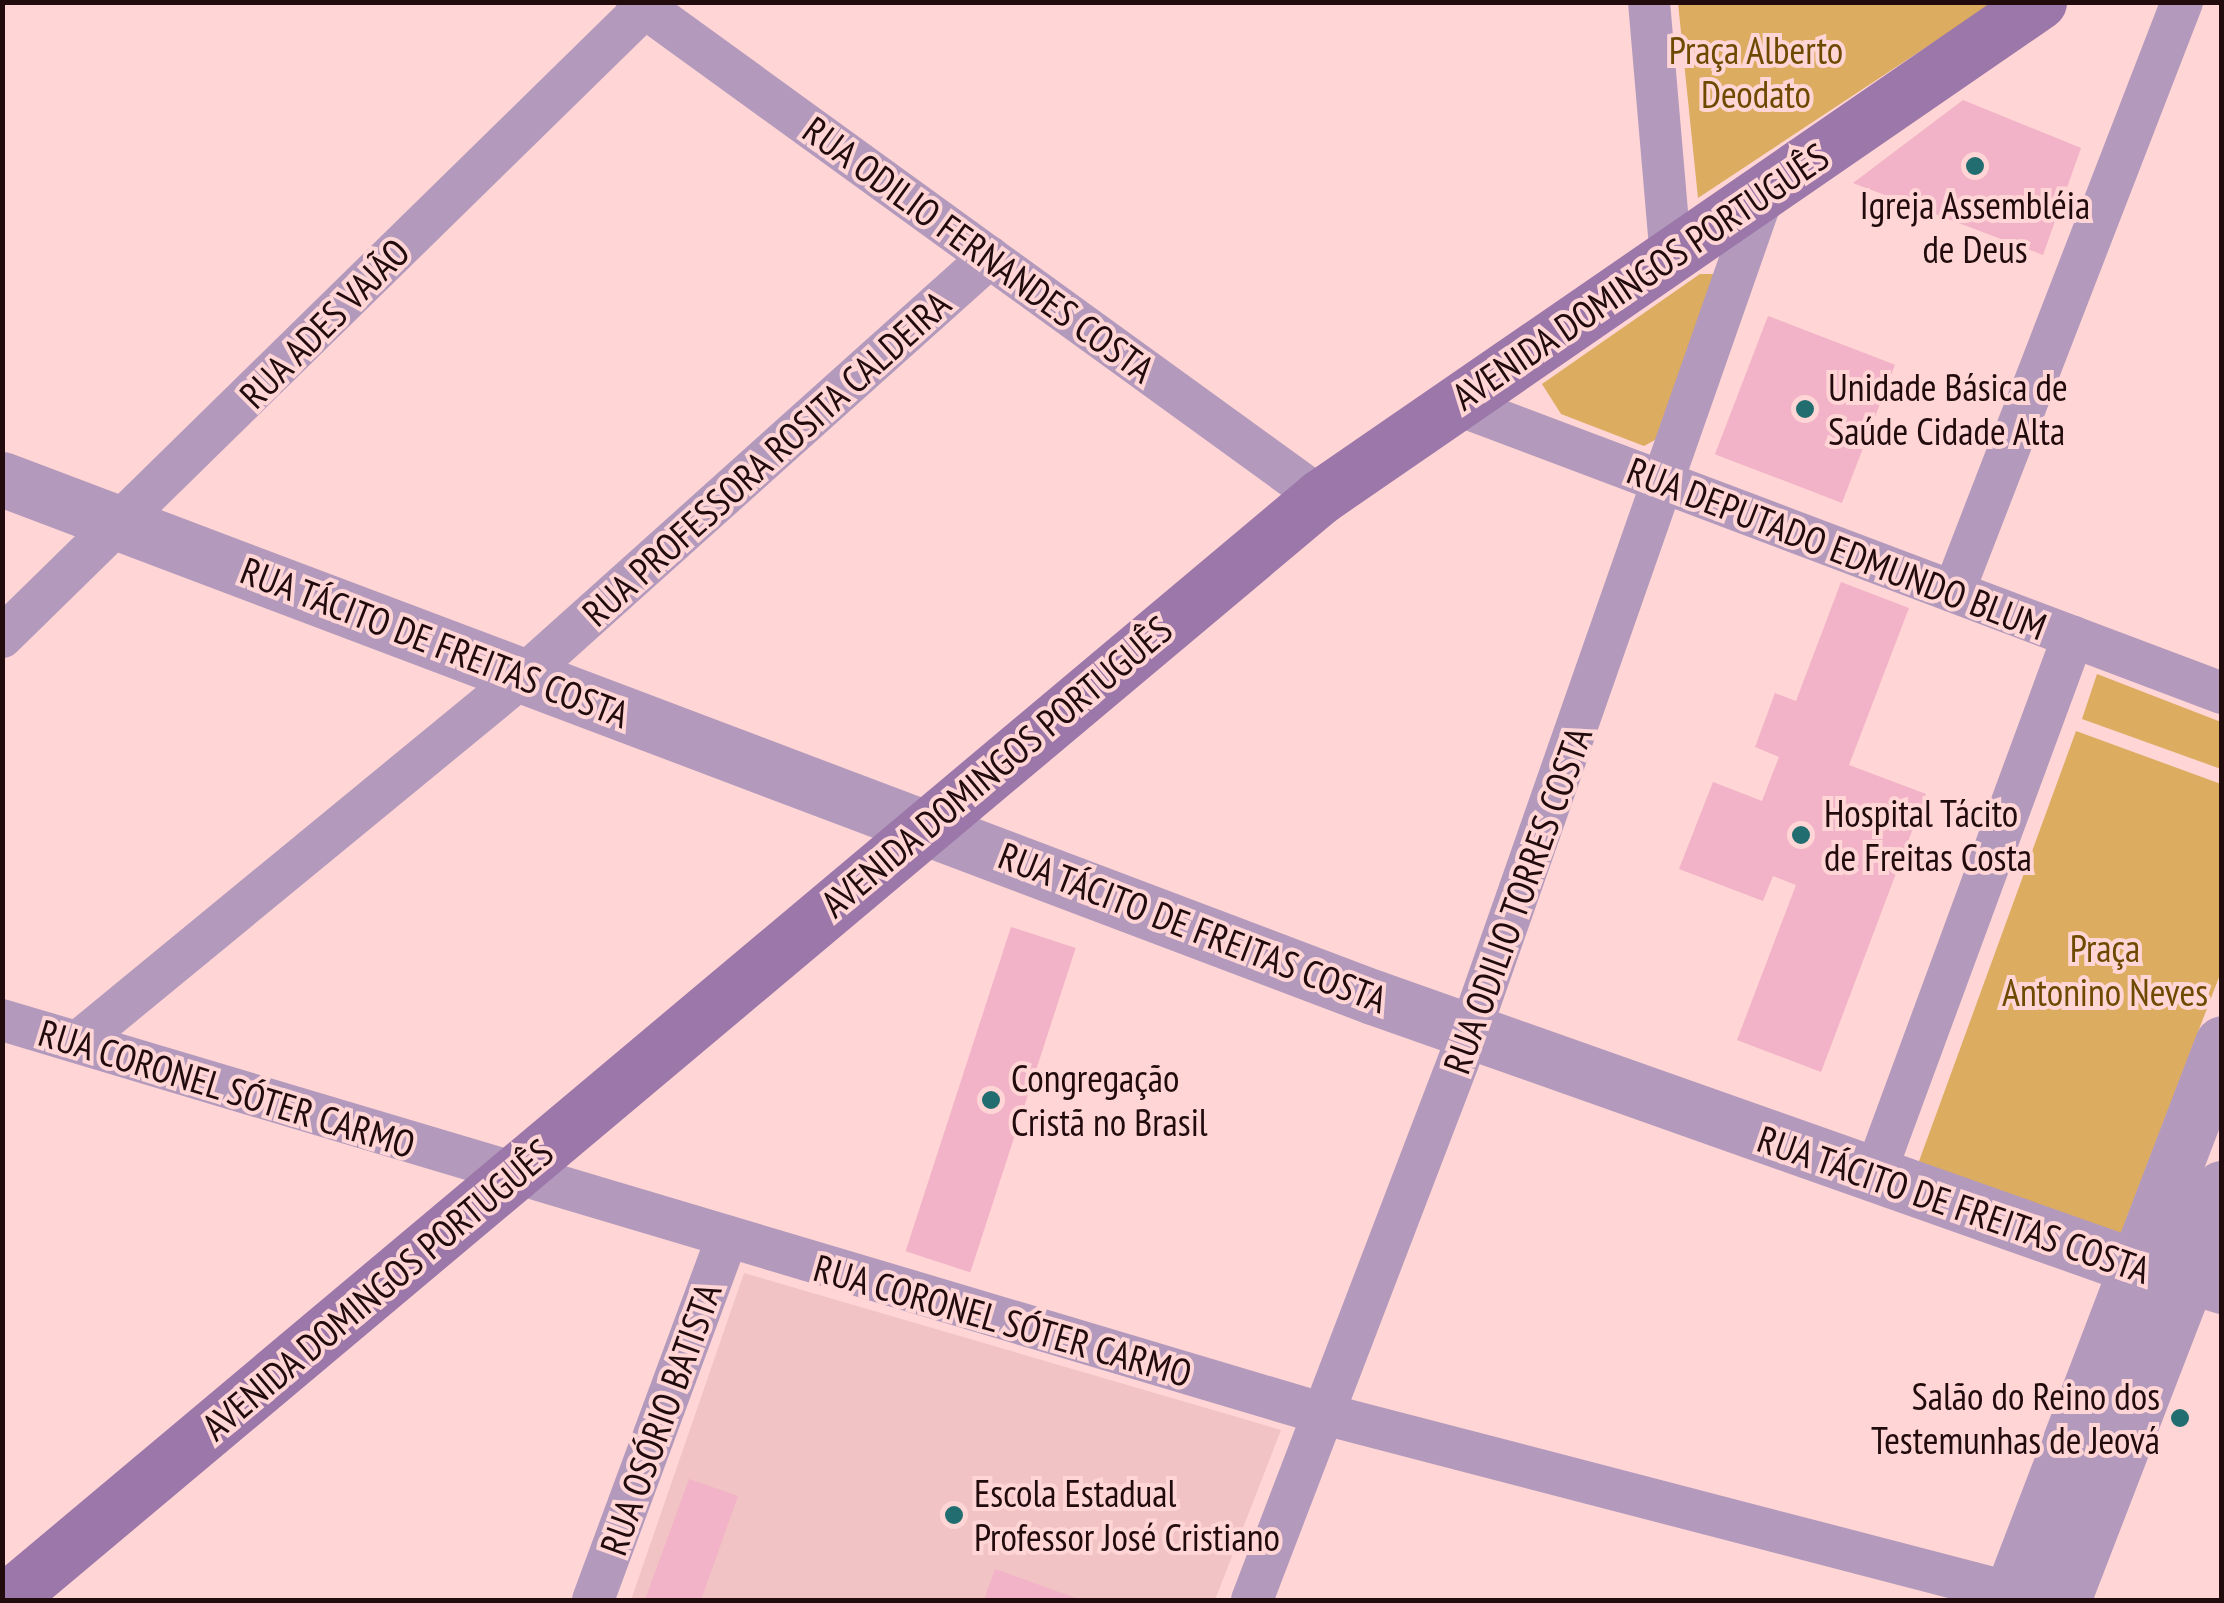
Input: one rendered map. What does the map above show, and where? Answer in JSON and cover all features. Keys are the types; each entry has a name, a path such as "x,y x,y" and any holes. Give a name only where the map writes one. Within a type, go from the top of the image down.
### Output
{"main road":[{"name":"AVENIDA DOMINGOS PORTUGUÊS","path":"6,1600 923,824 1320,497 1453,403 1670,261 2039,2"}],"street":[{"path":"1650,2 1670,261"},
{"path":"1954,591 2182,2"},
{"name":"RUA ODILIO FERNANDES COSTA","path":"640,5 1320,497"},
{"name":"RUA ADES VAJÃO","path":"2,637 640,5"},
{"name":"RUA ODILIO TORRES COSTA","path":"1252,1600 1470,1031 1668,485 1764,192"},
{"name":"RUA PROFESSORA ROSITA CALDEIRA","path":"79,1041 522,676 990,257"},
{"name":"RUA DEPUTADO EDMUNDO BLUM","path":"1453,403 2222,693"},
{"name":"RUA TÁCITO DE FREITAS COSTA","path":"2,479 1470,1031 1873,1179 2180,1280"},
{"path":"1873,1179 2073,636"},
{"name":"RUA CORONEL SÓTER CARMO","path":"2,1020 1324,1414 2028,1598"},
{"path":"2180,1280 2222,1043"},
{"path":"2028,1598 2222,1188"},
{"name":"RUA OSÓRIO BATISTA","path":"593,1600 728,1238"}],"shaded area":[{"name":"Escola Estadual Professor José Cristiano","path":"744,1273 1281,1430 1215,1600 631,1600"}],"green space":[{"name":"Praça Alberto Deodato","path":"1678,3 1993,3 1698,198"},
{"path":"1700,274 1715,274 1671,431 1644,446 1561,414 1542,384"},
{"path":"2097,674 2221,722 2221,769 2082,719"},
{"name":"Praça Antonino Neves","path":"2076,731 2221,784 2221,972 2121,1233 1918,1164"}],"building":[{"name":"Igreja Assembléia de Deus","path":"1963,100 2081,148 2043,255 1853,183"},
{"name":"Unidade Básica de Saúde Cidade Alta","path":"1768,316 1895,365 1842,503 1715,454"},
{"name":"Hospital Tácito de Freitas Costa","path":"1841,582 1909,608 1849,765 1926,794 1821,1072 1737,1040 1796,885 1773,876 1763,901 1679,869 1713,782 1762,801 1779,757 1755,747 1775,693 1796,701"},
{"name":"Congregação Cristã no Brasil","path":"1011,927 1076,948 970,1272 906,1251"},
{"path":"689,1479 738,1496 701,1600 645,1600"},
{"path":"995,1569 1081,1600 984,1600"}],"place":[{"name":"Igreja Assembléia de Deus","path":"1975,166"},
{"name":"Unidade Básica de Saúde Cidade Alta","path":"1805,409"},
{"name":"Hospital Tácito de Freitas Costa","path":"1801,835"},
{"name":"Congregação Cristã no Brasil","path":"991,1100"},
{"name":"Salão do Reino dos Testemunhas de Jeová","path":"2180,1418"},
{"name":"Escola Estadual Professor José Cristiano","path":"954,1515"}]}
